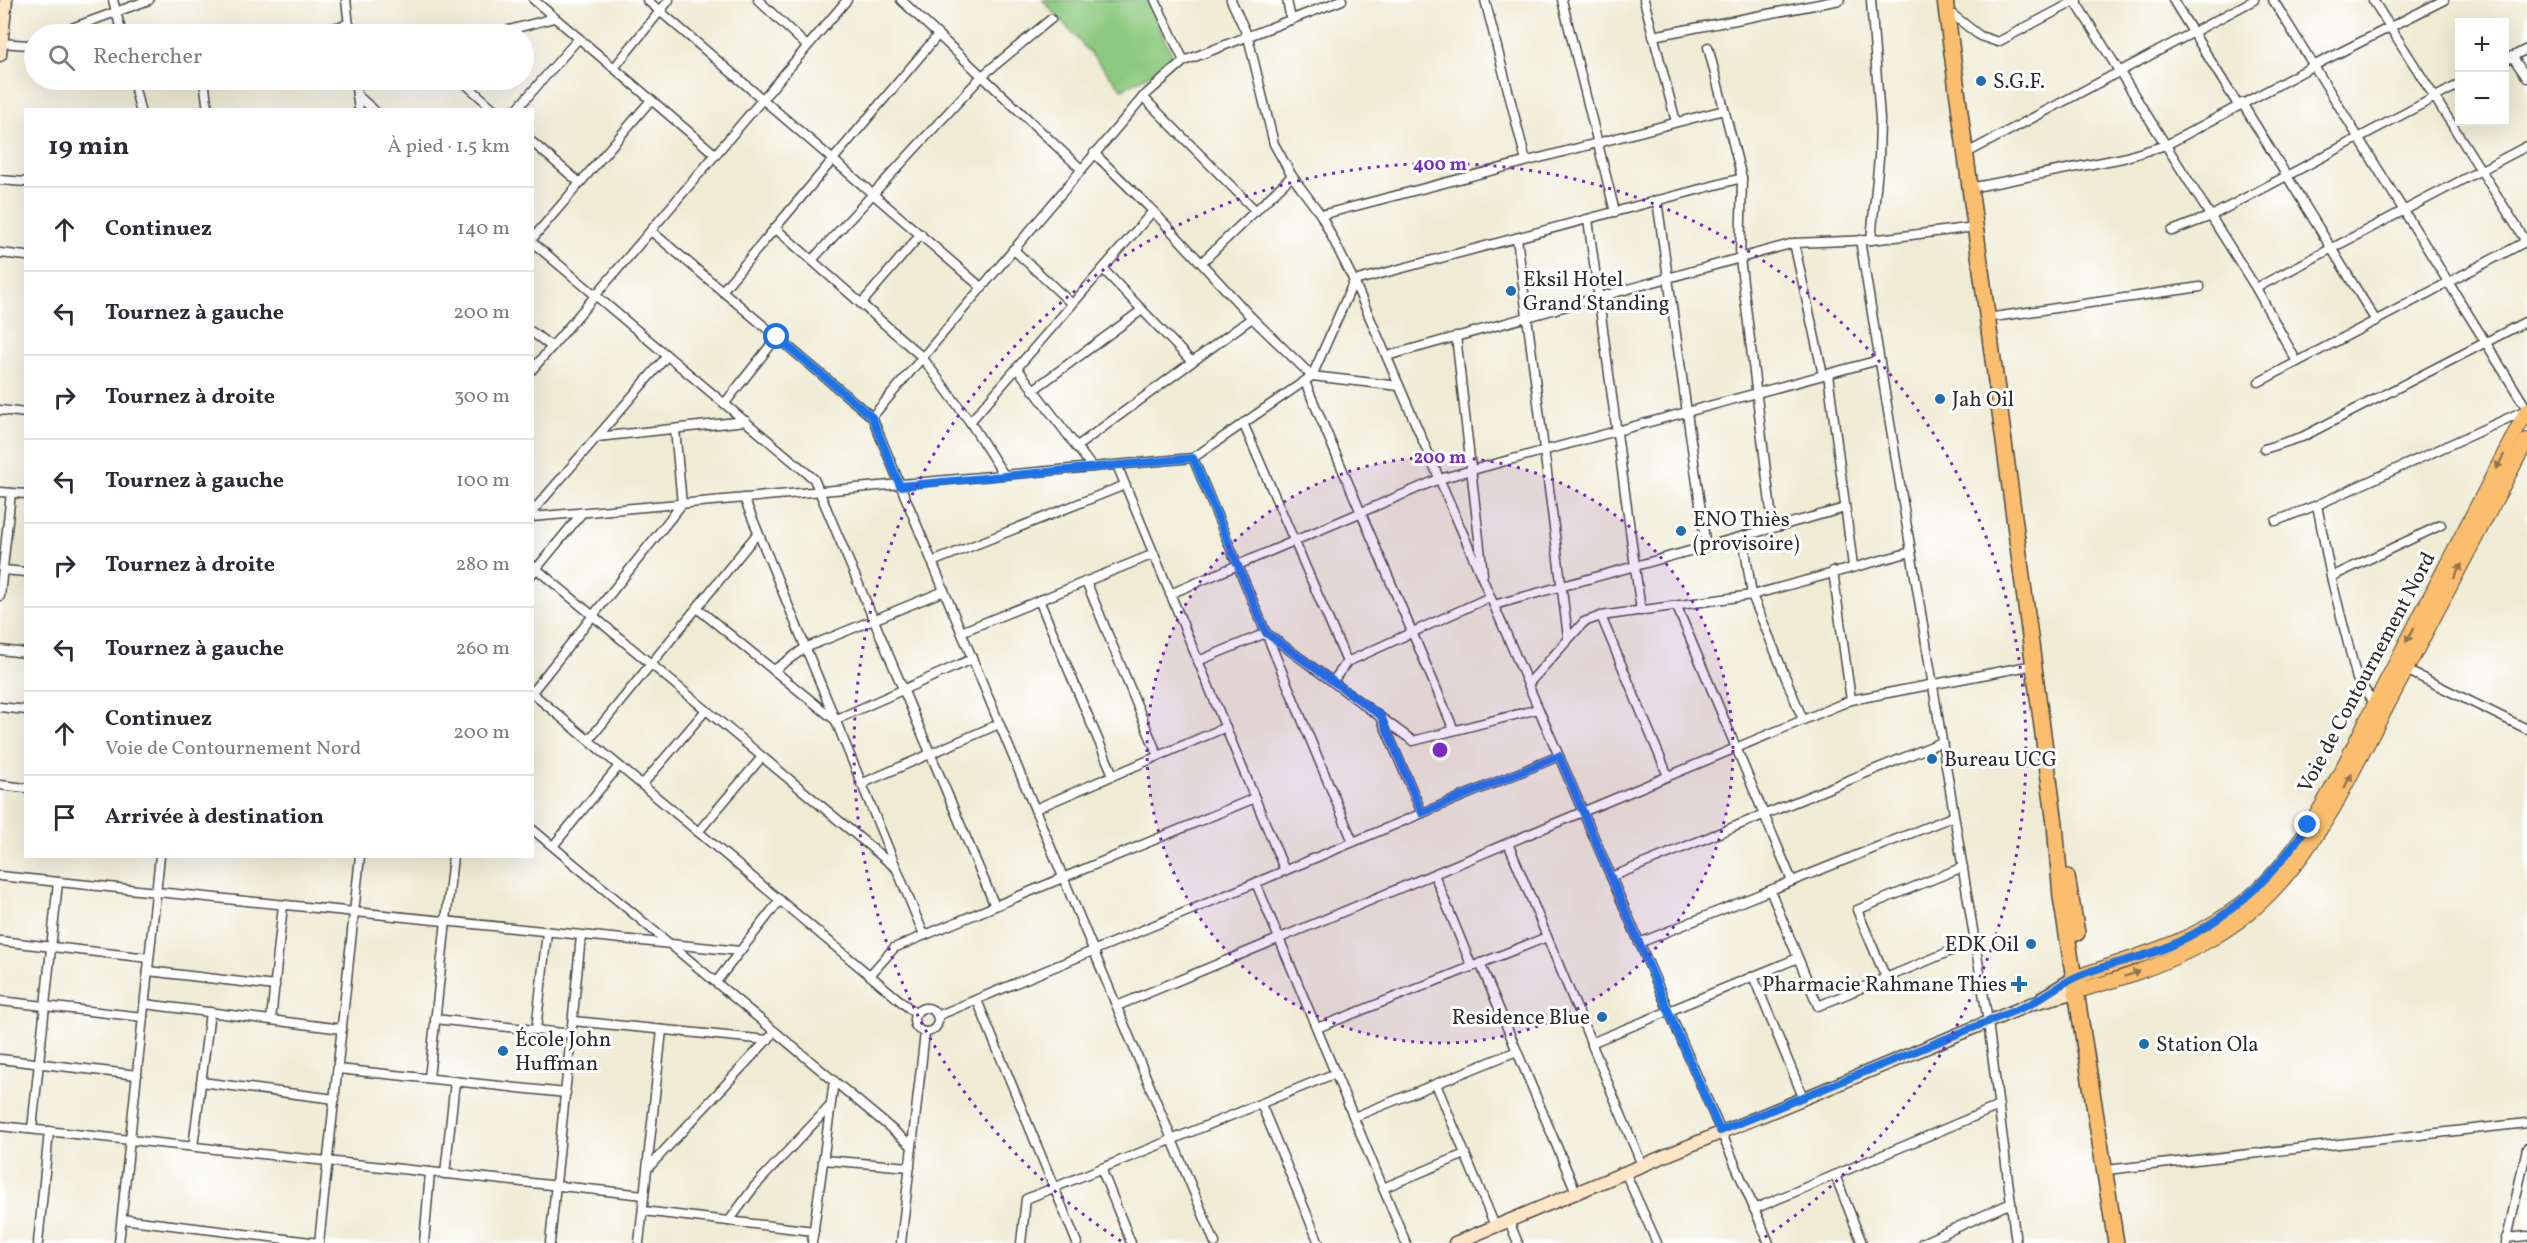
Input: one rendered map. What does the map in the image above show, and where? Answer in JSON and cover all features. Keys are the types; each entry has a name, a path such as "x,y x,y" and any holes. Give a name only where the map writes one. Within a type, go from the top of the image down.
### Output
{"highway":[{"path":"1946,5 2055,824 2072,896 2080,983 2116,1243"}],"main road":[{"name":"Voie de Contournement Nord","path":"2325,810 2374,703 2527,410"},
{"name":"Voie de Contournement Nord","path":"2080,983 2171,959 2240,922 2265,900 2298,862 2325,810 2406,670 2527,440"}],"street":[{"path":"6,0 1,49 24,46"},
{"path":"113,0 119,24"},
{"path":"82,24 149,0"},
{"path":"346,0 349,24"},
{"path":"534,0 716,155"},
{"path":"647,0 981,287"},
{"path":"614,68 669,0"},
{"path":"758,0 807,46"},
{"path":"534,368 847,0"},
{"path":"900,0 1080,168"},
{"path":"1155,0 1184,61"},
{"path":"1231,0 1248,37 1274,144 1292,176 1321,215 1354,281 1769,1243"},
{"path":"1287,0 1291,20"},
{"path":"872,417 1080,168 1143,97 1184,61 1342,0"},
{"path":"1485,0 1526,161"},
{"path":"1562,0 1615,212"},
{"path":"1644,0 1676,122"},
{"path":"1653,36 1840,0"},
{"path":"1871,0 1880,119 1879,159 1871,240"},
{"path":"2173,0 2287,176 2376,321"},
{"path":"1965,154 2121,74 2254,0"},
{"path":"2273,0 2315,64 2527,410 2317,505 2276,521"},
{"path":"2259,382 2527,242 2373,0"},
{"path":"1970,188 2123,158 2166,145 2315,64 2444,0"},
{"path":"1946,5 1980,36 1998,42 2076,1 2256,288 2297,362"},
{"path":"532,24 554,18"},
{"path":"812,260 982,76 1051,20"},
{"path":"722,291 938,35"},
{"path":"534,89 579,38"},
{"path":"1708,47 1742,178 1740,258 1773,528"},
{"path":"2527,49 2509,58 2527,78"},
{"path":"2172,231 2211,216 2455,87"},
{"path":"135,90 140,108"},
{"path":"205,90 208,108"},
{"path":"357,90 359,108"},
{"path":"472,90 493,108"},
{"path":"518,108 534,90"},
{"path":"357,95 372,108"},
{"path":"1143,97 1256,211"},
{"path":"534,238 651,100"},
{"path":"1321,215 1724,110"},
{"path":"534,144 580,183"},
{"path":"2256,288 2527,146"},
{"path":"1094,153 1153,210 1308,379 1361,512 1454,730"},
{"path":"1201,263 1292,176"},
{"path":"1354,281 1742,178"},
{"path":"0,180 24,182"},
{"path":"1657,200 1706,547"},
{"path":"970,422 1153,210"},
{"path":"1588,219 1641,611"},
{"path":"1387,356 1794,243 1871,240 1975,227"},
{"path":"775,228 922,357 970,422 1004,475"},
{"path":"651,231 872,417 1215,1243"},
{"path":"861,304 921,234"},
{"path":"1517,238 1568,637"},
{"path":"1860,240 1988,1022 2016,1243"},
{"path":"534,242 814,479 995,906"},
{"path":"1794,243 1825,374 1853,566"},
{"path":"1012,249 1072,304"},
{"path":"0,253 24,256"},
{"path":"1102,269 1192,362"},
{"path":"534,517 900,486 1193,458 1308,379 1354,281"},
{"path":"1987,318 2200,287"},
{"path":"1033,390 1142,310"},
{"path":"1076,447 1251,318"},
{"path":"2264,449 2302,437 2527,321"},
{"path":"534,334 552,347"},
{"path":"1456,336 1484,582"},
{"path":"725,403 777,337"},
{"path":"534,510 668,356"},
{"path":"1170,594 1439,479 1879,360"},
{"path":"1017,368 1092,467"},
{"path":"1308,379 1399,386"},
{"path":"0,410 24,413"},
{"path":"597,437 746,421"},
{"path":"1243,423 1347,662"},
{"path":"534,691 682,504 675,429"},
{"path":"1193,458 1353,842"},
{"path":"1117,465 1286,871"},
{"path":"932,562 1125,485"},
{"path":"0,492 24,495"},
{"path":"0,596 11,493"},
{"path":"744,498 924,935"},
{"path":"2317,505 2331,577 2357,679 2374,703"},
{"path":"1333,681 1347,662 1412,632 1492,601 1562,586 1845,508"},
{"path":"582,513 534,569 594,616 897,869"},
{"path":"2331,577 2441,525"},
{"path":"589,740 758,534"},
{"path":"1743,536 1752,595 1803,720"},
{"path":"1528,684 1568,637 1584,622 1601,616 1752,595 1833,571 1911,552"},
{"path":"961,632 1154,554"},
{"path":"3,570 24,572"},
{"path":"1833,571 1851,700"},
{"path":"1086,581 1158,756"},
{"path":"774,670 805,648 944,591"},
{"path":"1039,600 1113,775"},
{"path":"1677,607 1792,881"},
{"path":"697,608 835,720"},
{"path":"1601,616 1668,776"},
{"path":"1198,661 1266,633"},
{"path":"1266,633 1413,741 1538,709"},
{"path":"0,650 24,652"},
{"path":"835,720 972,659"},
{"path":"1117,1006 1851,700 2034,664"},
{"path":"2406,670 2527,729"},
{"path":"534,695 916,1014"},
{"path":"0,707 24,710"},
{"path":"642,785 706,710"},
{"path":"1381,716 1422,813"},
{"path":"861,784 999,724"},
{"path":"1035,808 1226,727"},
{"path":"1611,877 1942,742"},
{"path":"937,1016 1559,756"},
{"path":"698,831 762,757"},
{"path":"554,846 619,766"},
{"path":"0,785 24,788"},
{"path":"870,975 894,948 1255,798"},
{"path":"1639,943 1954,816"},
{"path":"534,831 912,1146"},
{"path":"1508,843 1642,1165"},
{"path":"119,1243 160,858"},
{"path":"122,1219 319,1243 360,858"},
{"path":"429,1078 453,858"},
{"path":"1886,978 1857,910 1963,867"},
{"path":"1434,874 1517,1051 1576,1192"},
{"path":"0,876 740,951"},
{"path":"32,1130 58,882"},
{"path":"1256,883 1406,1243"},
{"path":"1770,890 1818,1006 1975,941"},
{"path":"716,982 780,900"},
{"path":"271,1020 283,905"},
{"path":"536,1030 547,932"},
{"path":"550,1243 581,936"},
{"path":"1317,1028 1547,937"},
{"path":"0,941 150,958"},
{"path":"1591,1043 1798,957"},
{"path":"148,971 275,986"},
{"path":"1753,976 1803,1097"},
{"path":"1455,1243 2080,983"},
{"path":"977,1000 1077,1243"},
{"path":"0,1001 143,1017"},
{"path":"144,1004 342,1029"},
{"path":"916,1014 927,1008 937,1016"},
{"path":"193,1147 210,1012"},
{"path":"916,1014 915,1026 925,1032"},
{"path":"925,1032 935,1028 937,1016"},
{"path":"435,1019 572,1034"},
{"path":"573,1021 768,1040"},
{"path":"639,1243 662,1030"},
{"path":"647,1168 775,1032"},
{"path":"901,1243 925,1032"},
{"path":"1354,1117 1517,1051"},
{"path":"0,1059 137,1075"},
{"path":"338,1069 566,1093"},
{"path":"1021,1243 1026,1199 1336,1073"},
{"path":"446,1174 455,1081"},
{"path":"812,1243 834,1081"},
{"path":"201,1082 335,1099"},
{"path":"1436,1084 1495,1226"},
{"path":"1261,1104 1319,1243"},
{"path":"729,1221 754,1186 831,1106"},
{"path":"1754,1209 1999,1106"},
{"path":"2106,1170 2527,1123"},
{"path":"0,1126 644,1195"},
{"path":"38,1243 49,1131"},
{"path":"2527,1148 2506,1240 2527,1236"},
{"path":"1383,1188 1465,1154"},
{"path":"824,1160 910,1167"},
{"path":"1101,1168 1131,1243"},
{"path":"424,1243 430,1172"},
{"path":"1625,1172 1657,1243"},
{"path":"1835,1175 1862,1243"},
{"path":"1922,1243 2011,1203"},
{"path":"643,1211 814,1231"},
{"path":"1509,1221 1518,1243"}],"green space":[{"path":"1043,0 1146,0 1175,61 1122,89"}],"place":[{"name":"S.G.F.","path":"1981,81"},
{"name":"Eksil Hotel Grand Standing","path":"1511,291"},
{"name":"Jah Oil","path":"1940,399"},
{"name":"ENO Thiès (provisoire)","path":"1681,531"},
{"name":"Bureau UCG","path":"1932,759"},
{"name":"EDK Oil","path":"2031,944"},
{"name":"Pharmacie Rahmane Thies","path":"2019,984"},
{"name":"Residence Blue","path":"1602,1017"},
{"name":"Station Ola","path":"2144,1044"},
{"name":"École John Huffman","path":"503,1051"}],"route":[{"path":"777,337 872,417 900,486 1193,458 1266,633 1381,716 1422,813 1559,756 1720,1131 2031,1004 2083,974 2166,947 2198,931 2232,911 2258,889 2288,856 2308,825"}]}
